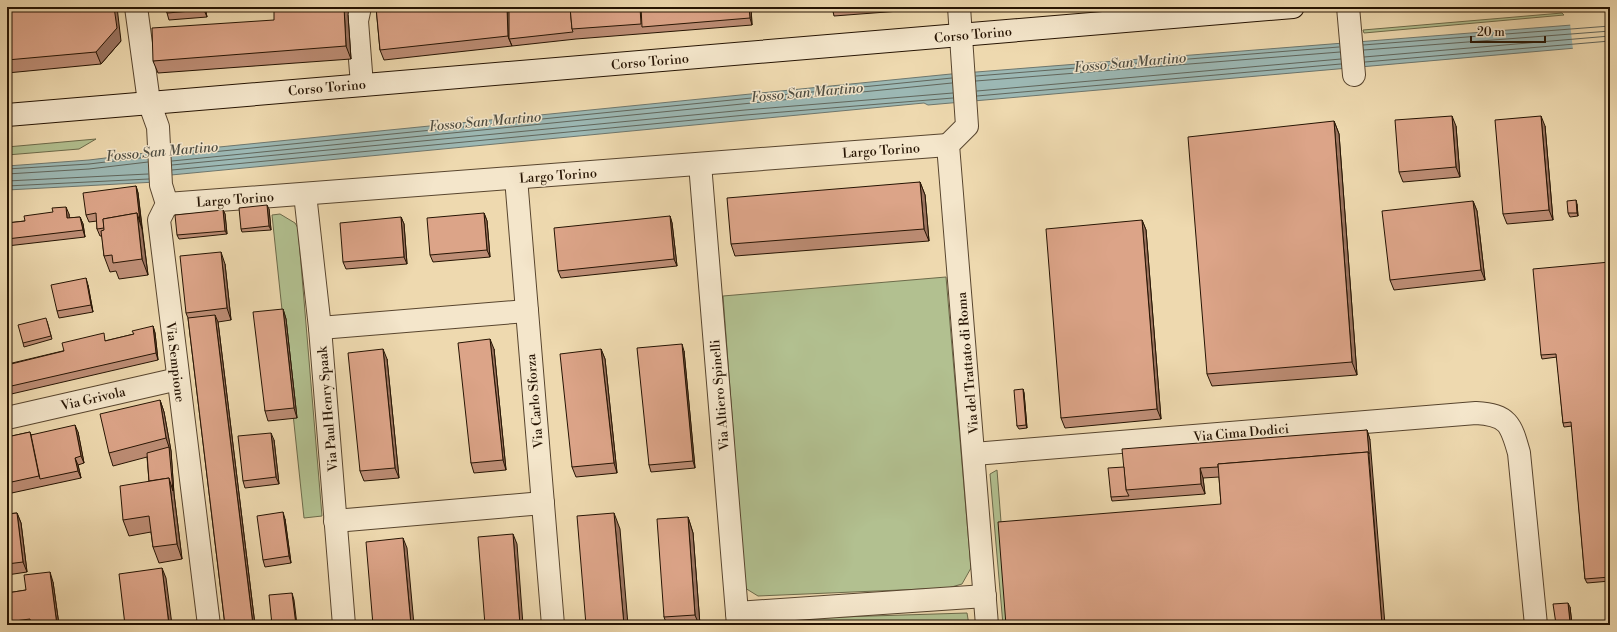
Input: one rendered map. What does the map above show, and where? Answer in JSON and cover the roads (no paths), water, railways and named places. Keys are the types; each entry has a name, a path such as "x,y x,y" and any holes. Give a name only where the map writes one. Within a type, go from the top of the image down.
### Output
{"street":[{"name":"Via Sempione","path":"136,7 149,102 158,127 158,148 164,195 159,220 209,625"},
{"path":"360,7 358,21 362,85"},
{"path":"948,145 967,126 959,7"},
{"name":"Corso Torino","path":"7,115 1293,7"},
{"path":"1348,7 1354,75"},
{"name":"Largo Torino","path":"164,195 305,194 948,145"},
{"name":"Via del Trattato di Roma","path":"948,145 987,625"},
{"name":"Via Altiero Spinelli","path":"700,164 738,619"},
{"name":"Via Carlo Sforza","path":"516,178 553,625"},
{"name":"Via Paul Henry Spaak","path":"305,194 320,328 344,625"},
{"path":"320,328 527,311"},
{"name":"Via Grivola","path":"7,418 178,379"},
{"name":"Via Cima Dodici","path":"974,454 1476,413 1494,414 1506,421 1514,434 1519,453 1536,625"},
{"path":"335,521 543,503"},
{"path":"738,619 985,596"}],"water":[{"name":"Fosso San Martino","path":"1610,22 1610,45 928,105 924,103 171,175 156,182 7,190 7,166 89,160 154,152 169,152 951,74"}]}
